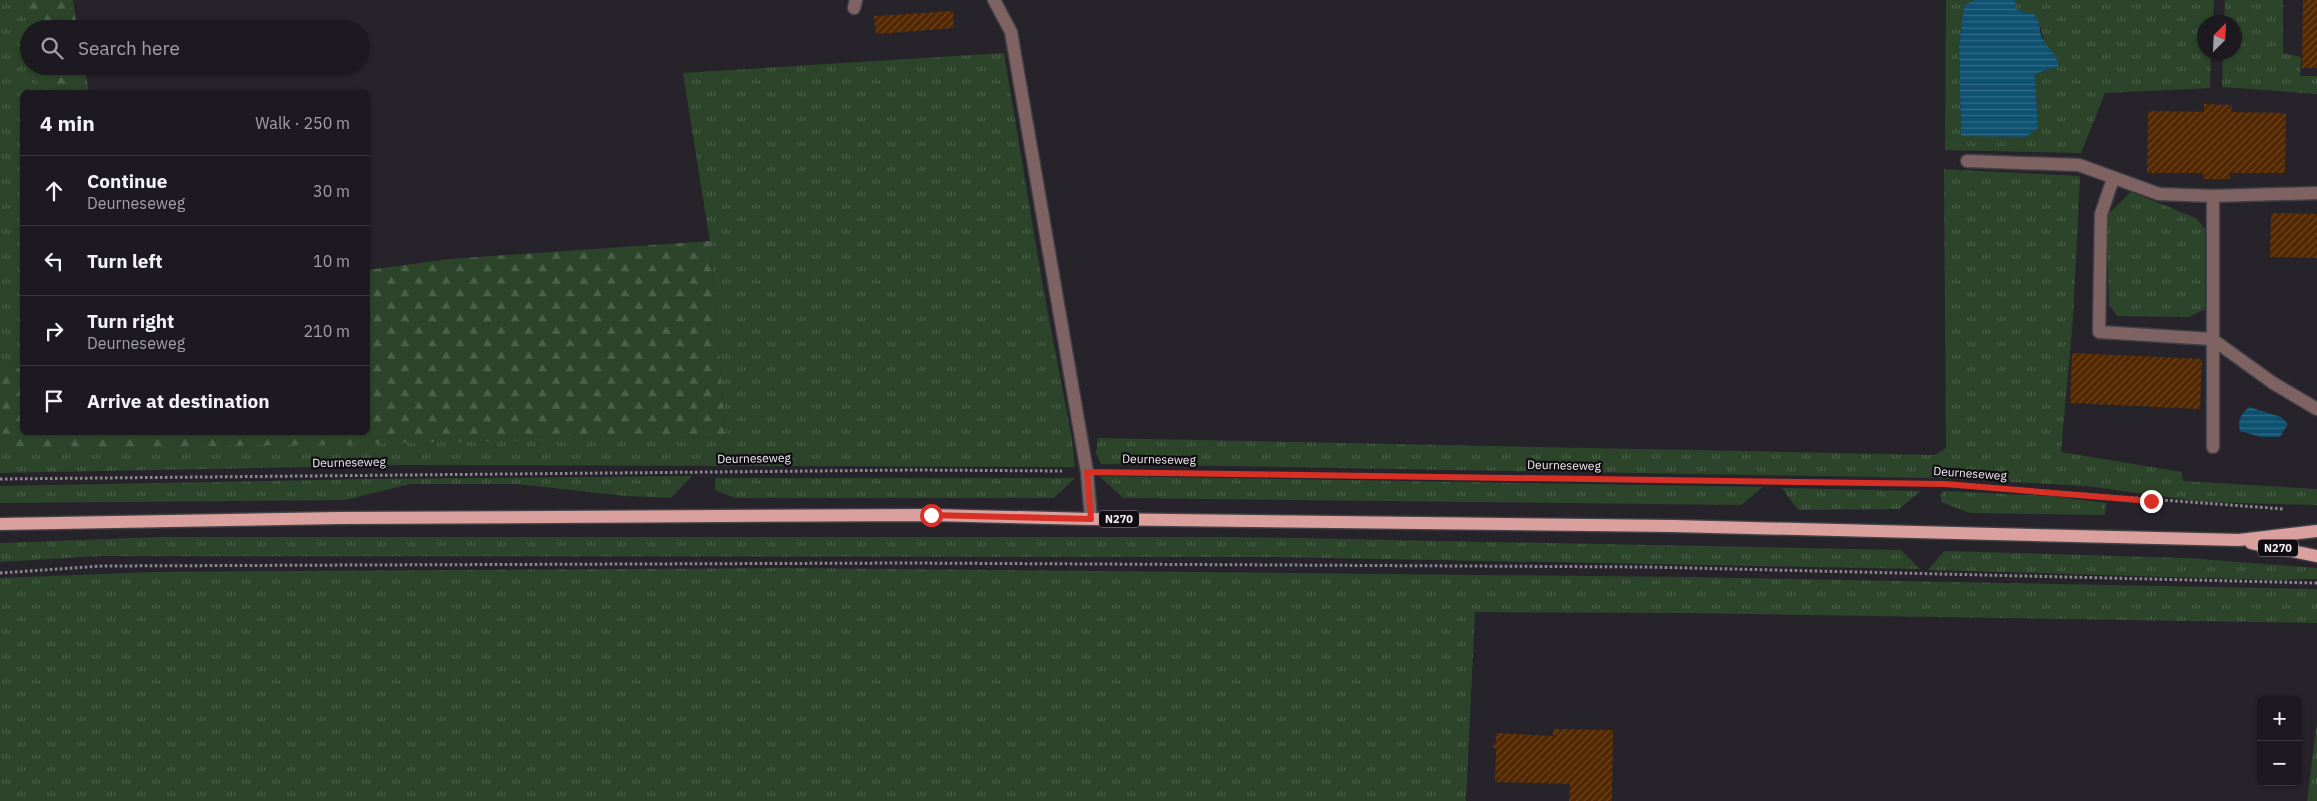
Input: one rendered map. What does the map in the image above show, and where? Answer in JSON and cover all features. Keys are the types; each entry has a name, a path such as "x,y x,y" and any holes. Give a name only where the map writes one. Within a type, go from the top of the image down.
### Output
{"main road":[{"name":"N270","path":"0,524 338,518 917,515 1673,526 2239,540 2317,530"},
{"name":"N270","path":"2239,540 2317,556"}],"lane":[{"path":"994,0 1011,32 1087,472 1091,519"},
{"path":"1967,161 2079,165 2113,179 2159,194 2213,196 2317,193"},
{"path":"2113,179 2101,214 2099,332 2212,339 2273,384 2317,409"},
{"path":"2213,196 2213,447"}],"path":[{"name":"Deurneseweg","path":"0,479 915,470 1087,472 1945,484 2288,509"},
{"path":"0,573 112,566 918,564 1590,566 2317,583"}],"green space":[{"path":"0,0 24,0 27,20 20,20 20,75 35,75 38,90 20,90 20,368 0,360"},
{"path":"24,0 73,0 76,20 27,20"},
{"path":"1946,0 1974,0 1964,6 1959,45 1961,135 2026,137 2038,128 2035,73 2051,69 2037,19 2034,14 2023,12 2014,7 2015,0 2214,0 2213,15 2197,15 2197,60 2211,60 2210,88 2105,93 2081,153 1945,150"},
{"path":"2225,0 2283,0 2283,53 2301,57 2300,76 2317,76 2317,94 2222,87 2223,60 2242,60 2242,15 2224,15"},
{"path":"1004,53 1043,287 1072,439 1075,467 404,465 0,473 0,450 14,448 726,437 710,242 683,73"},
{"path":"35,75 86,75 89,90 38,90"},
{"path":"1944,169 2080,176 2073,318 2061,452 2182,472 2183,481 2317,489 2317,505 2205,502 2086,486 1936,478 1101,464 1096,453 1098,438 1934,455 1946,448"},
{"path":"2131,192 2196,218 2205,229 2205,309 2189,317 2117,316 2109,305 2107,215"},
{"path":"710,241 726,437 0,450 0,360 20,368 20,435 370,435 370,270 450,259"},
{"path":"692,476 671,498 626,496 517,484 410,484 345,500 0,503 0,486 370,479"},
{"path":"1099,476 1763,487 1741,505 1123,498"},
{"path":"715,478 1075,478 1054,498 735,498 715,490"},
{"path":"1782,488 1921,491 1899,509 1798,510"},
{"path":"1943,491 2052,496 2106,503 2105,515 1970,513 1941,502"},
{"path":"161,537 1239,537 1901,550 1920,569 1276,557 100,556 0,562 0,543"},
{"path":"1944,551 2186,558 2317,568 2317,579 2277,580 1928,570"},
{"path":"786,568 1689,577 2317,589 2317,623 1686,613 1475,612 1466,801 0,801 0,578 153,572"},
{"path":"2317,722 2317,801 2307,801"}],"water":[{"path":"1974,0 2015,0 2015,8 2034,14 2039,23 2044,41 2058,61 2059,66 2035,74 2038,128 2026,137 1961,136 1959,45 1964,6"},
{"path":"2249,407 2281,417 2288,424 2280,437 2261,437 2240,431 2240,417"}],"building":[{"path":"2303,0 2317,0 2317,68 2302,68"},
{"path":"953,11 954,28 876,34 874,16"},
{"path":"2204,104 2232,105 2231,112 2286,113 2285,173 2230,173 2230,179 2203,179 2203,173 2147,173 2148,111 2204,112"},
{"path":"2271,213 2317,214 2317,258 2270,257"},
{"path":"2072,353 2202,359 2200,409 2070,403"},
{"path":"1553,729 1613,730 1612,801 1569,801 1570,784 1495,782 1496,748 1493,748 1493,743 1496,743 1496,733 1553,736"}],"route":[{"path":"931,515 1091,519 1087,472 1945,484 2151,501"}]}
